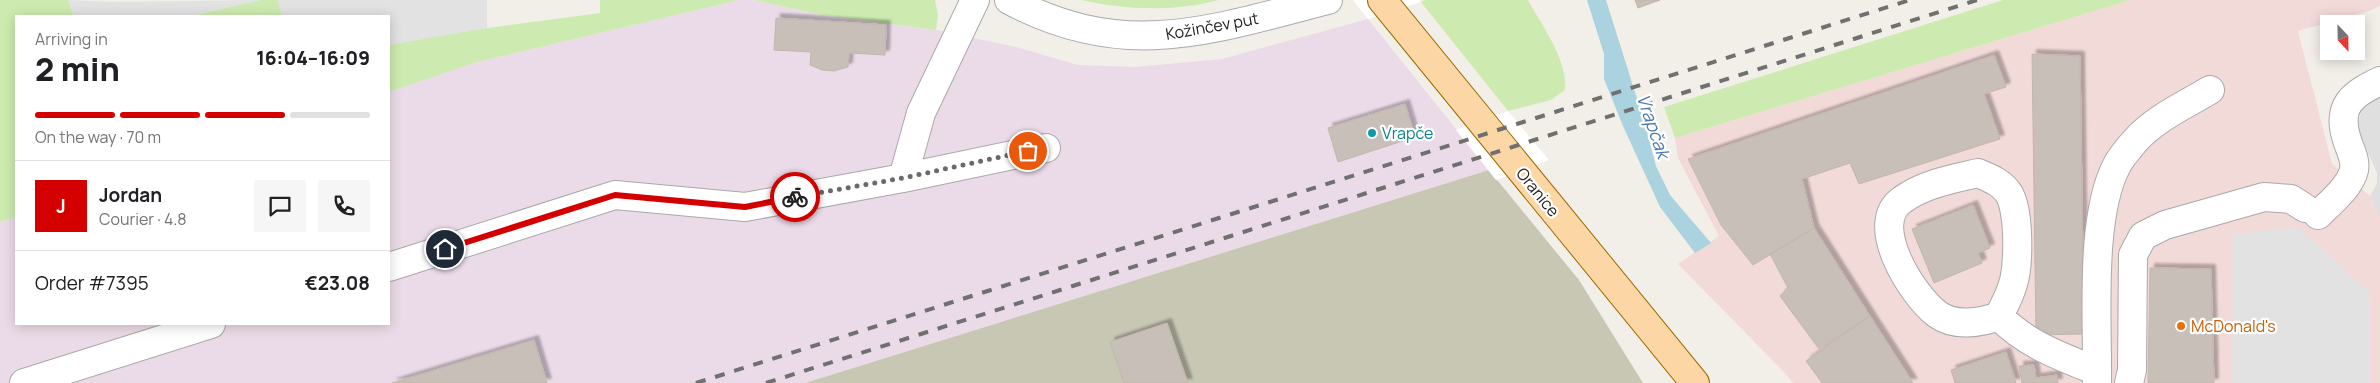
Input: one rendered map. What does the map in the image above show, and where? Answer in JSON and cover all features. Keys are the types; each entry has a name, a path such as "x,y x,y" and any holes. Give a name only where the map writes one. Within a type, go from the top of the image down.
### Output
{"main road":[{"name":"Oranice","path":"1382,0 1695,383"}],"street":[{"path":"903,178 921,113 975,0"},
{"name":"Kožinčev put","path":"1009,0 1056,21 1097,32 1165,36 1192,33 1245,22 1328,0"},
{"path":"2130,383 2132,370 2133,255 2143,236 2165,225 2264,197 2291,199 2312,212 2349,182 2355,165 2344,127 2345,113 2349,101 2355,94 2380,81"},
{"path":"1999,316 2011,329 2097,377 2098,236 2104,202 2116,166 2136,140 2158,121 2210,90"},
{"path":"390,267 615,195 745,207 903,178 1046,148"},
{"path":"1978,173 1997,181 2009,192 2015,206 2018,235 2015,273 2014,283 1999,316 1980,323 1964,323 1938,315 1919,296 1901,269 1890,242 1889,217 1901,200 1937,182 1978,173"},
{"path":"24,383 208,325"}],"shaded area":[{"path":"68,0 112,2 260,0 194,15 74,15"},
{"path":"278,0 487,0 487,28 390,45 390,15 282,15"},
{"path":"739,0 753,0 823,15 936,30 1016,47 1078,65 1135,67 1222,59 1368,19 1489,170 805,383 0,383 0,222 15,217 15,325 390,325 390,92 477,62"},
{"path":"2131,0 2380,0 2380,6 2355,15 2320,15 2320,25 2298,31 2332,164 2370,196 2380,218 2380,383 1793,383 1678,264 1719,236 1678,158 1675,138"},
{"path":"2380,97 2380,218 2370,196 2377,184 2377,173 2357,127 2362,109 2368,103"},
{"path":"1489,170 1579,280 1643,383 805,383"},
{"path":"2298,227 2370,293 2370,383 2232,383 2233,234"}],"green space":[{"path":"0,0 68,0 74,15 15,15 15,217 0,222"},
{"path":"260,0 278,0 282,15 194,15"},
{"path":"600,0 739,0 477,62 390,92 390,45 429,36 600,13"},
{"path":"753,0 935,0 938,15 936,30 823,15"},
{"path":"1081,0 1219,0 1167,8 1133,8"},
{"path":"1425,0 1528,0 1558,55 1565,79 1565,90 1551,100 1508,111 1421,2"},
{"path":"2003,0 2131,0 1675,138 1664,107"}],"water":[{"path":"1587,0 1606,0 1645,124 1656,166 1670,195 1711,243 1695,253 1660,207 1623,126 1604,79 1604,54"}],"pier":[{"path":"1353,0 1419,0 1421,2 1368,19"},
{"path":"1508,111 1549,160 1496,180 1456,130"}],"building":[{"path":"1635,0 1660,0 1638,8"},
{"path":"776,18 886,25 885,55 849,53 848,67 834,71 822,70 810,65 811,52 774,50"},
{"path":"2032,54 2080,56 2084,334 2036,335"},
{"path":"1994,55 2006,87 1984,94 2000,139 1859,184 1850,163 1802,179 1814,228 1753,265 1721,225 1688,159"},
{"name":"Vrapče","path":"1405,104 1415,137 1338,162 1328,128"},
{"path":"1973,205 1990,248 1978,253 1982,263 1934,283 1912,229"},
{"path":"1814,228 1870,316 1819,349 1780,296 1788,288 1770,254"},
{"name":"McDonald's","path":"2150,268 2211,269 2214,383 2148,383"},
{"path":"1870,316 1913,383 1822,383 1806,361"},
{"path":"1167,323 1188,383 1124,383 1110,342"},
{"path":"534,340 547,383 392,383"},
{"path":"2006,352 2016,383 1955,383 1951,370"},
{"path":"2034,365 2036,378 2057,375 2058,383 2022,383 2019,366"}],"railway":[{"path":"696,383 1910,0"},
{"path":"766,383 1977,0"}],"way so far":[{"path":"795,197 903,178 1028,151"}],"place":[{"name":"Vrapče","path":"1372,133"},
{"name":"McDonald's","path":"2181,326"}],"route":[{"path":"445,249 615,195 745,207 795,197"}],"water label":[{"name":"Vrapčak","path":"1654,126"}]}
